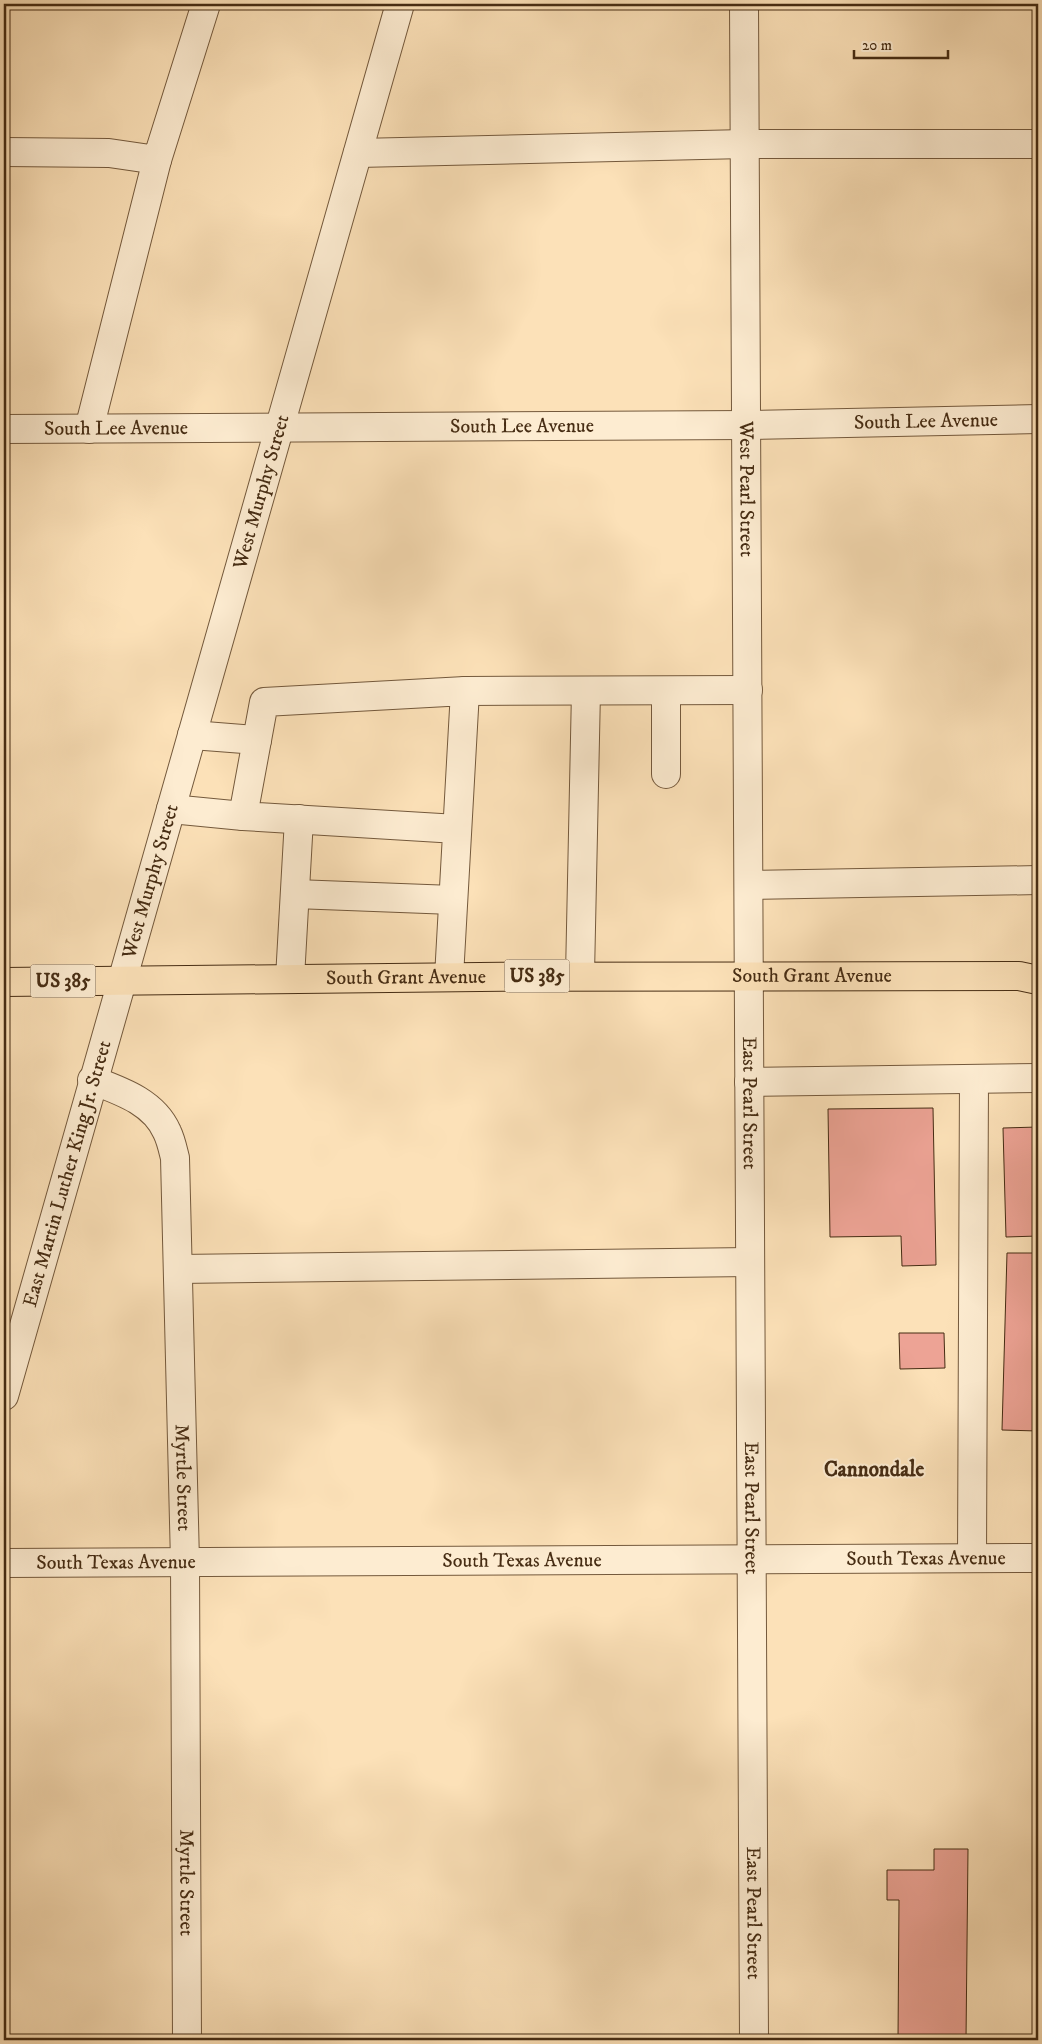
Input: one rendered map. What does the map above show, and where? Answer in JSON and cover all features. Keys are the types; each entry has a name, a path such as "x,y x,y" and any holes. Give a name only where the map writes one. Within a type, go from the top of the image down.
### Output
{"main road":[{"name":"South Grant Avenue","path":"4,982 750,975 1032,976"}],"street":[{"path":"89,429 157,160 206,4"},
{"name":"West Murphy Street","path":"122,980 400,4"},
{"name":"West Pearl Street","path":"744,4 750,975"},
{"path":"358,152 745,144 1038,144"},
{"path":"4,152 109,153 157,160"},
{"name":"South Lee Avenue","path":"4,429 747,425 1038,419"},
{"path":"243,816 264,702 465,691 748,690"},
{"path":"449,977 465,691"},
{"path":"580,976 586,691"},
{"path":"666,691 666,774"},
{"path":"192,735 257,740"},
{"path":"171,809 299,820 457,829"},
{"path":"290,978 299,820"},
{"path":"748,885 1038,880"},
{"path":"295,894 453,900"},
{"name":"East Pearl Street","path":"750,975 754,2040"},
{"name":"East Martin Luther King Jr. Street","path":"4,1396 92,1080 122,980"},
{"path":"750,1082 1038,1078"},
{"path":"972,1558 974,1079"},
{"name":"Myrtle Street","path":"92,1080 126,1093 150,1108 167,1131 175,1158 185,1562 186,2040"},
{"path":"178,1269 750,1262"},
{"name":"South Texas Avenue","path":"4,1563 1038,1558"}],"building":[{"path":"933,1108 936,1265 902,1266 901,1236 830,1237 828,1109"},
{"path":"1038,1127 1038,1236 1006,1237 1003,1128"},
{"path":"1007,1253 1038,1253 1038,1431 1002,1430"},
{"path":"899,1333 944,1333 945,1368 900,1369"},
{"path":"934,1849 968,1849 966,2040 898,2040 899,1900 887,1900 887,1870 934,1870"}],"district":[{"name":"Cannondale","path":"874,1470"}]}
